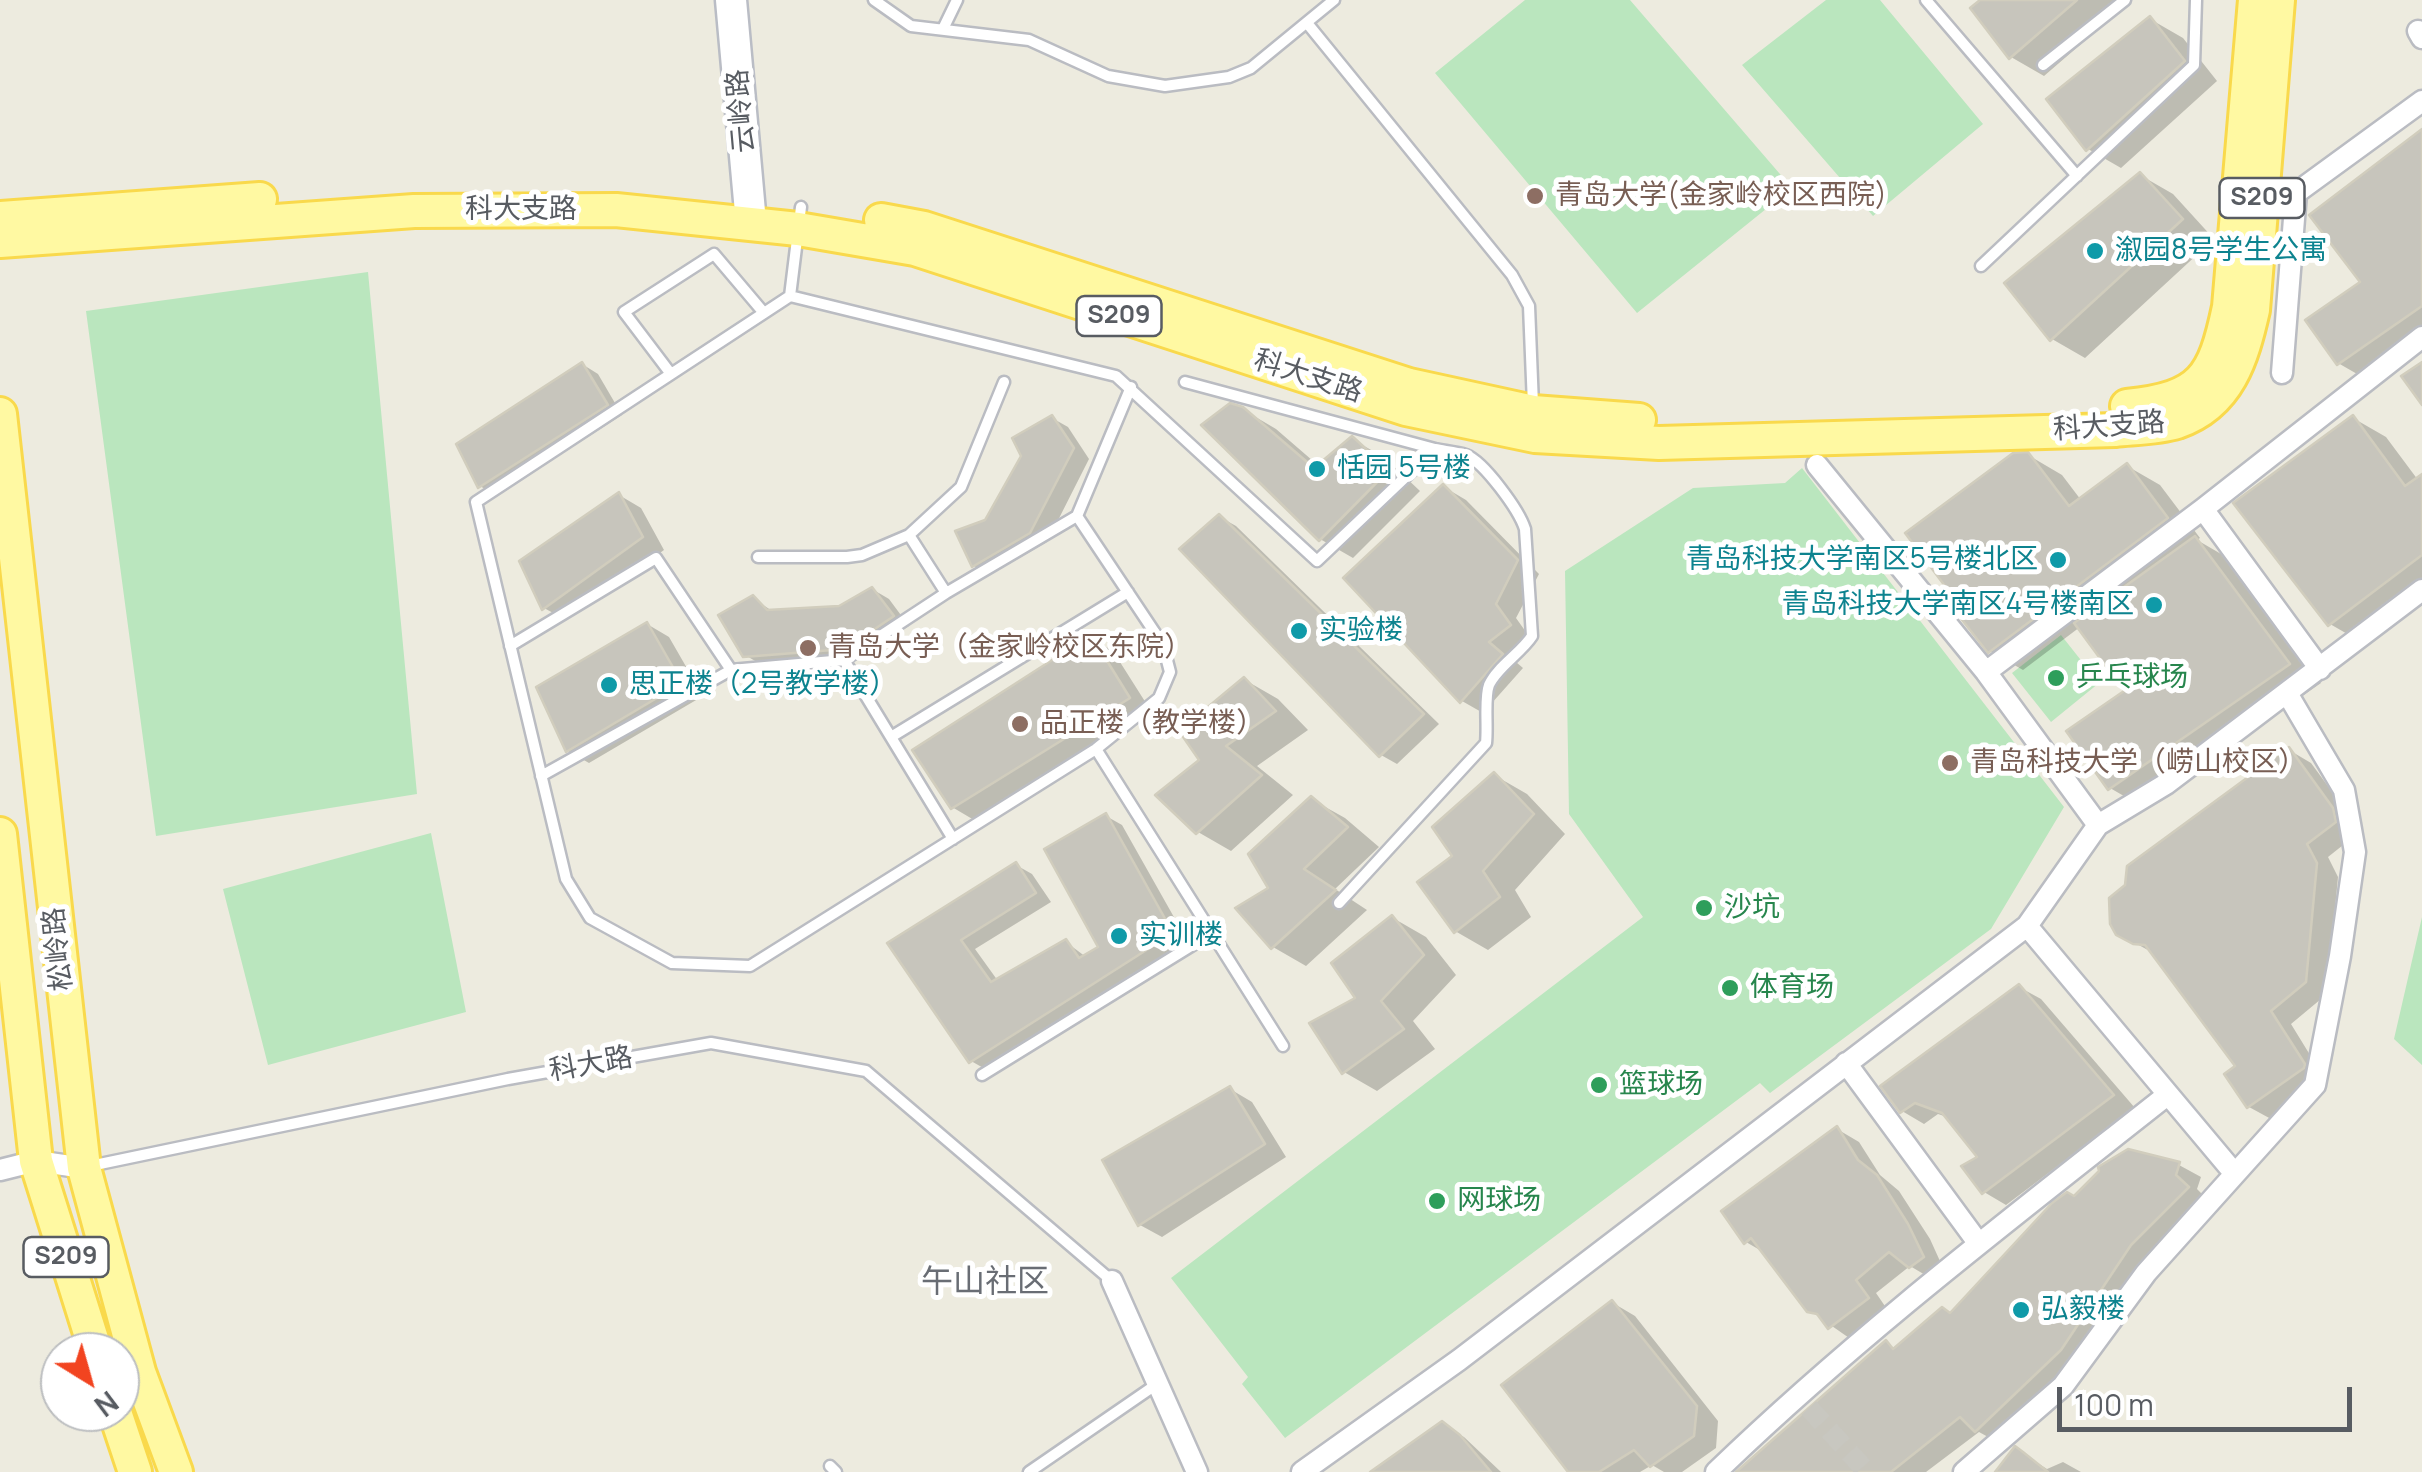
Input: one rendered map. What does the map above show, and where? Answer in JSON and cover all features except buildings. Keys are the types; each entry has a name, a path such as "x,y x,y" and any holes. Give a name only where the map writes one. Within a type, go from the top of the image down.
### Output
{"main road":[{"name":"科大支路","path":"1534,424 2100,409 2166,402 2183,394 2208,374 2222,342 2230,307 2256,0"},
{"name":"科大支路","path":"0,218 404,189 623,188 751,212 924,228 1534,424 1659,443 2114,430 2174,423 2194,414 2224,390 2243,356 2252,310 2278,0"},
{"name":"科大支路","path":"0,240 414,211 751,212"},
{"name":"松岭路","path":"0,414 84,1168 139,1372 176,1472"},
{"name":"松岭路","path":"0,834 36,1161 90,1332"},
{"path":"122,1432 135,1472"}],"street":[{"name":"云岭路","path":"731,0 751,212"},
{"path":"2282,372 2296,193 2422,100"},
{"path":"1986,672 2422,337"},
{"path":"1817,465 1986,672 2098,825"},
{"path":"2203,508 2320,669"},
{"path":"1302,1472 1459,1360 2027,926 2098,825 2166,784 2422,590"},
{"path":"1964,1472 2062,1386 2146,1273 2315,1085 2340,956 2354,852 2344,790 2287,693"},
{"path":"2027,926 2235,1174"},
{"path":"1846,1062 1979,1244"},
{"path":"1716,1472 1803,1402 1979,1244 2166,1096"},
{"name":"科大路","path":"0,1170 36,1161 84,1168"},
{"path":"1112,1281 1197,1472"}],"lane":[{"path":"874,0 911,26 1029,40 1108,76 1165,86 1229,77 1251,68 1334,0"},
{"path":"943,29 957,0"},
{"path":"1926,0 2077,176"},
{"path":"2043,66 2125,0"},
{"path":"1981,266 2194,66 2196,0"},
{"path":"1306,23 1512,276 1529,306 1534,424"},
{"path":"790,296 800,218"},
{"path":"672,374 624,312 714,254 764,313"},
{"path":"1077,516 1163,645 1170,672 1159,698 1096,749 750,966 672,963 590,918 566,879 476,502 790,296 1116,376 1317,561 1435,449"},
{"path":"758,557 862,555 908,535 961,487 1004,382"},
{"path":"1186,382 1468,456 1521,516 1525,529 1532,636 1490,684 1486,742 1339,903"},
{"path":"541,776 731,670 844,660 1077,516 1131,387"},
{"path":"908,535 946,594"},
{"path":"510,646 656,558 731,670"},
{"path":"891,738 1128,592"},
{"path":"844,660 952,839"},
{"path":"1096,749 1283,1046"},
{"path":"982,1075 1212,933"},
{"name":"科大路","path":"84,1168 508,1079 710,1044 866,1071 1112,1281"},
{"path":"1029,1472 1158,1383"}],"green space":[{"path":"1525,0 1630,0 1792,188 1637,313 1435,73"},
{"path":"1826,0 1880,0 1983,124 1873,216 1742,65"},
{"path":"368,272 417,794 156,836 86,311"},
{"name":"体育场","path":"1802,468 2064,807 1991,929 1770,1093 1760,1083 1285,1438 1242,1384 1248,1377 1171,1278 1643,917 1569,814 1565,571 1693,488 1785,483"},
{"name":"乒乓球场","path":"2061,635 2099,683 2051,722 2012,673"},
{"path":"431,833 466,1012 268,1065 223,889"},
{"path":"2422,917 2422,1065 2394,1039"}],"tunnel":[{"path":"1809,1408 1867,1472"}],"place":[{"name":"青岛大学(金家岭校区西院)","path":"1535,196"},
{"name":"溆园8号学生公寓","path":"2095,251"},
{"name":"恬园 5号楼","path":"1317,469"},
{"name":"青岛科技大学南区5号楼北区","path":"2058,560"},
{"name":"青岛科技大学南区4号楼南区","path":"2154,605"},
{"name":"实验楼","path":"1299,631"},
{"name":"青岛大学（金家岭校区东院）","path":"808,648"},
{"name":"乒乓球场","path":"2056,678"},
{"name":"思正楼（2号教学楼）","path":"609,685"},
{"name":"品正楼（教学楼）","path":"1020,724"},
{"name":"青岛科技大学（崂山校区）","path":"1950,763"},
{"name":"沙坑","path":"1704,908"},
{"name":"实训楼","path":"1119,936"},
{"name":"体育场","path":"1730,988"},
{"name":"篮球场","path":"1599,1085"},
{"name":"网球场","path":"1437,1201"},
{"name":"弘毅楼","path":"2021,1310"}],"district":[{"name":"午山社区","path":"985,1283"}]}
